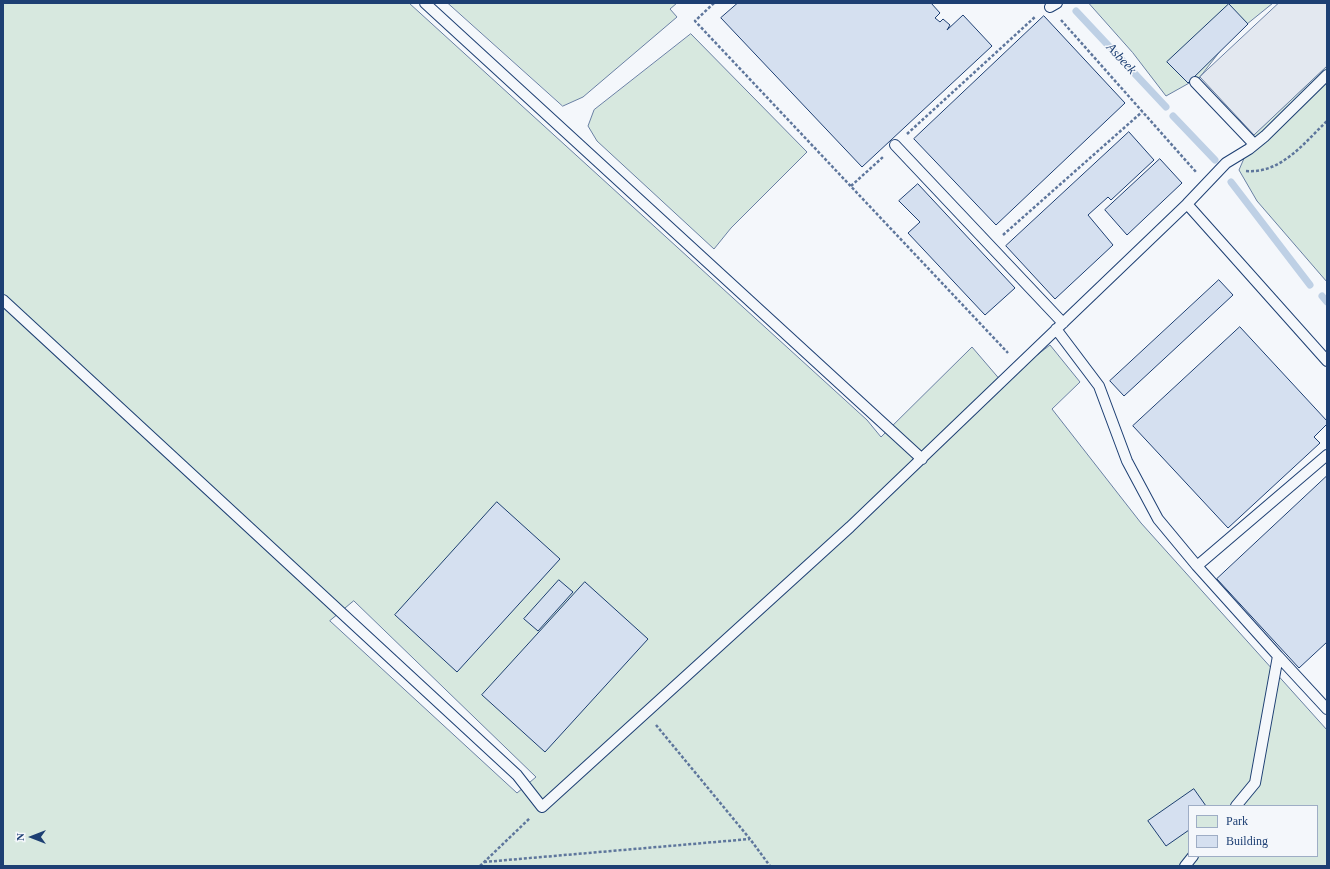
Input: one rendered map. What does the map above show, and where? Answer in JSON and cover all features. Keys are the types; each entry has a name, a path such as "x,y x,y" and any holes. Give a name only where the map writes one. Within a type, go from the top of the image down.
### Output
{"lane":[{"path":"424,3 922,459"},
{"path":"3,300 517,775 542,807 850,527 1187,204 1226,163 1252,147 1327,76"},
{"path":"1195,82 1252,147"},
{"path":"895,145 990,246 1059,326 1099,386 1127,461 1158,519 1197,566 1327,709"},
{"path":"1187,204 1327,361"},
{"path":"1197,566 1327,454"},
{"path":"1237,805 1255,783 1278,656"},
{"path":"1184,866 1192,857"}],"path":[{"path":"714,3 695,21 1019,365"},
{"path":"851,186 1040,12 1053,5 1142,112 1206,185"},
{"path":"990,246 1142,112"},
{"path":"1226,163 1237,170 1259,172 1285,161 1327,121"},
{"path":"645,712 770,866"},
{"path":"480,866 542,807"},
{"path":"484,862 750,840"}],"green space":[{"path":"3,3 409,3 867,420 881,437 972,347 1002,382 1050,345 1080,382 1052,409 1141,523 1327,730 1327,866 3,866","holes":["354,601 536,777 517,793 330,621"]},
{"path":"448,3 677,3 670,9 677,17 583,97 563,106"},
{"path":"1089,3 1273,3 1231,37 1200,77 1166,96 1133,53"},
{"path":"691,34 807,152 731,228 714,249 597,141 588,126 594,110"},
{"path":"1327,66 1327,282 1257,201 1239,170 1254,135"}],"shaded area":[{"path":"1279,3 1327,3 1327,66 1254,135 1200,77"}],"building":[{"path":"738,3 931,3 940,13 935,18 940,22 943,19 950,25 947,30 963,15 992,46 862,167 721,18"},
{"path":"1229,4 1248,24 1188,83 1167,62"},
{"path":"1044,16 1125,103 996,225 914,139"},
{"path":"1129,132 1154,160 1111,200 1108,197 1088,215 1113,245 1055,299 1006,246"},
{"path":"1160,159 1182,183 1127,235 1105,210"},
{"path":"918,184 1015,288 985,315 908,233 920,222 899,201"},
{"path":"1219,280 1233,295 1124,396 1110,381"},
{"path":"1240,327 1327,421 1327,424 1314,437 1320,443 1228,528 1133,426"},
{"path":"1327,476 1327,642 1299,668 1217,579"},
{"path":"497,502 560,559 457,672 395,615"},
{"path":"559,580 573,592 538,631 524,619"},
{"path":"585,582 648,639 545,752 482,695"},
{"path":"1194,789 1205,805 1188,805 1188,831 1166,846 1148,821"}],"waterway":[{"name":"Asbeek","path":"1076,11 1166,107"},
{"name":"Asbeek","path":"1173,116 1215,160"},
{"name":"Asbeek","path":"1231,182 1310,285"},
{"name":"Asbeek","path":"1322,296 1327,302"}]}
